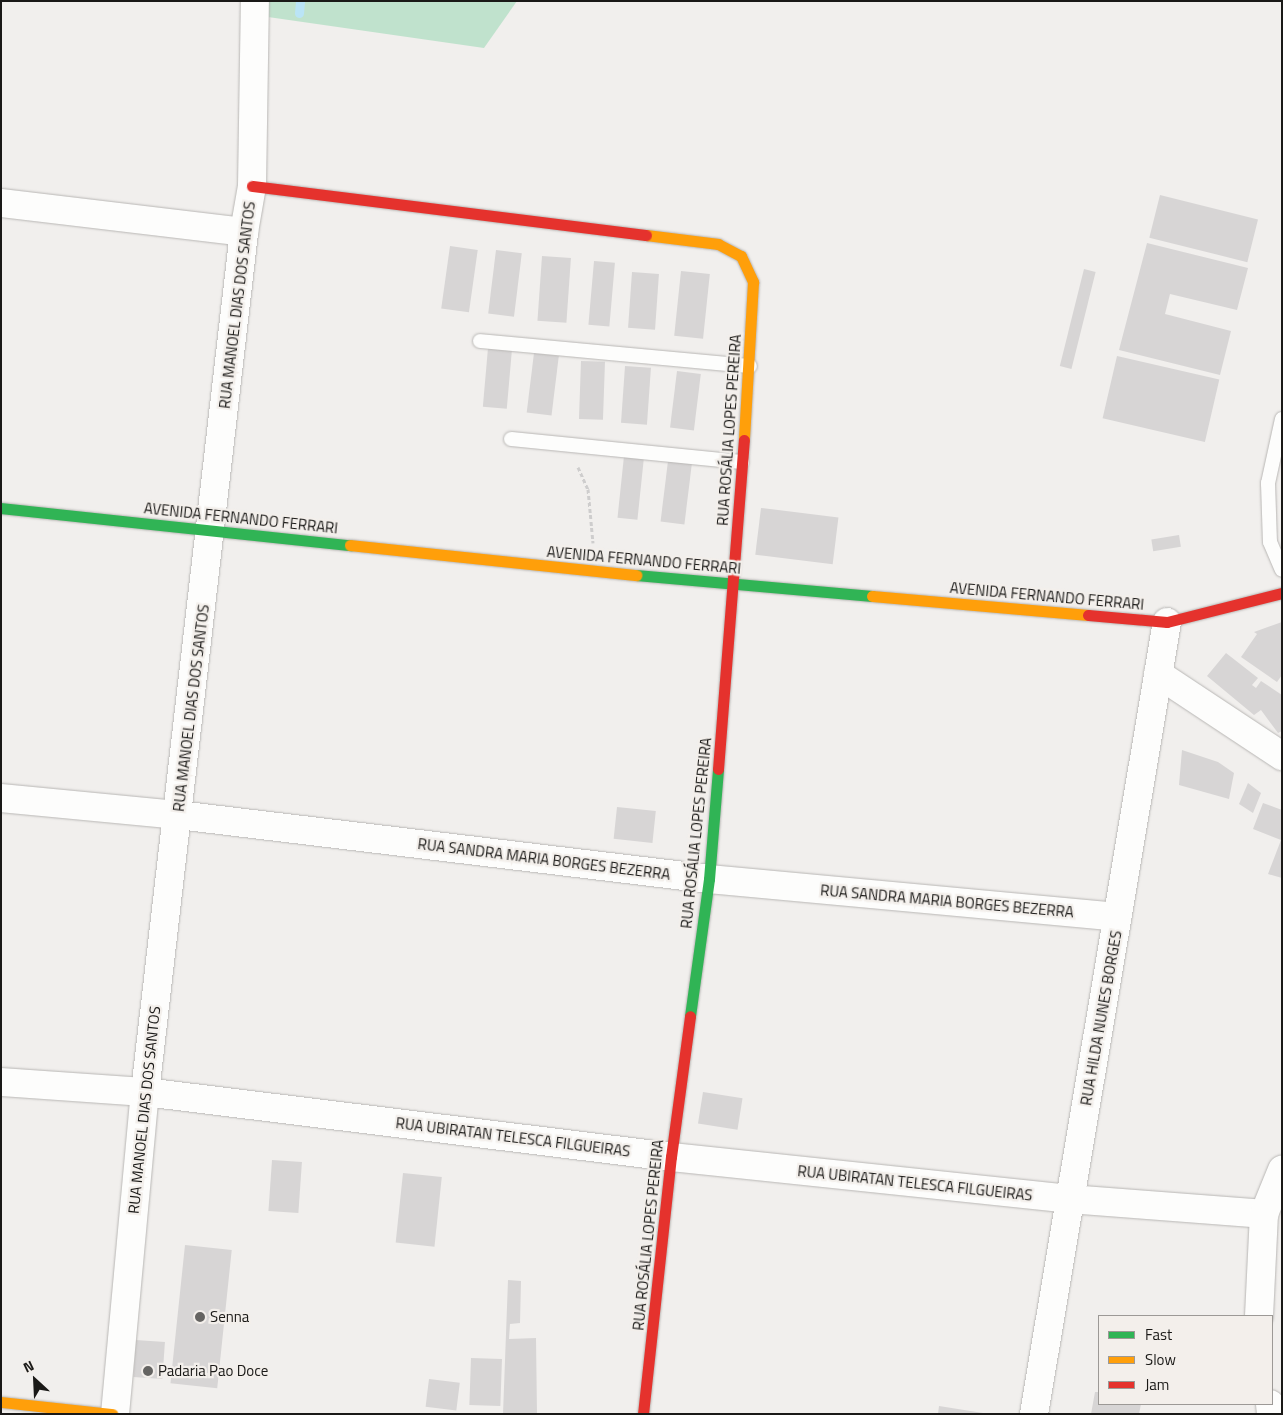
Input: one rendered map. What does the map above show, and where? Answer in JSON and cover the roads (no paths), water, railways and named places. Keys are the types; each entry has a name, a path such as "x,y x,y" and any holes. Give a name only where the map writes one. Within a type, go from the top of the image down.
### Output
{"street":[{"name":"RUA MANOEL DIAS DOS SANTOS","path":"113,1414 145,1092 212,530 244,232 252,186 255,1"},
{"name":"RUA ROSÁLIA LOPES PEREIRA","path":"252,186 718,244 741,256 752,282 750,366 709,879 671,1157 643,1414"},
{"path":"1,203 244,232"},
{"name":"AVENIDA FERNANDO FERRARI","path":"1,508 590,571 1167,622 1282,594"},
{"name":"RUA HILDA NUNES BORGES","path":"1034,1414 1167,622"},
{"path":"1158,674 1282,756"},
{"name":"RUA SANDRA MARIA BORGES BEZERRA","path":"1,798 178,815 709,879 1118,917"},
{"name":"RUA UBIRATAN TELESCA FILGUEIRAS","path":"1,1082 145,1092 671,1157 1070,1199 1264,1214"},
{"path":"1259,1315 1264,1214 1282,1170"},
{"path":"1,1402 113,1414"}],"lane":[{"path":"480,341 750,366"},
{"path":"1282,419 1268,483 1270,542 1282,570"},
{"path":"511,439 742,462"}],"waterway":[{"path":"299,13 300,1"}],"place":[{"name":"Senna","path":"200,1317"},
{"name":"Padaria Pao Doce","path":"148,1371"}]}
